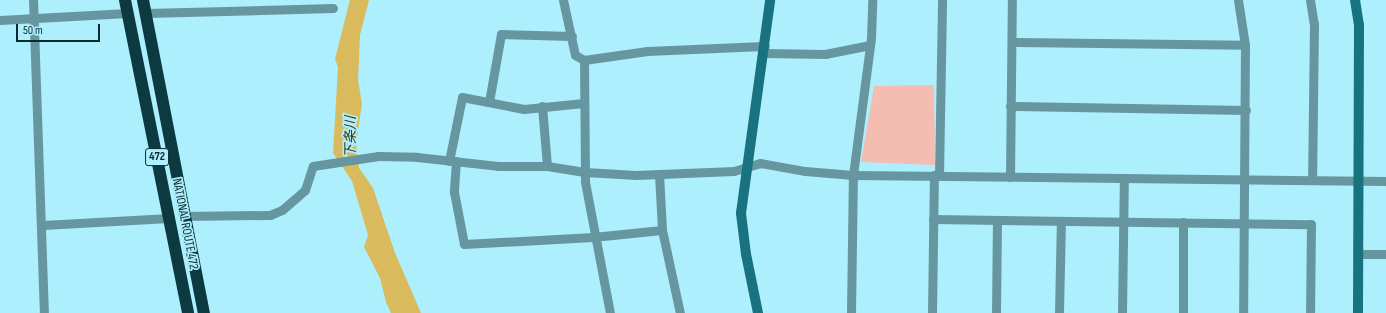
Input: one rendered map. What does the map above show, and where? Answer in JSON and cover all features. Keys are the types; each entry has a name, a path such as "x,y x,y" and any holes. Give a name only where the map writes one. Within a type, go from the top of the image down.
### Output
{"highway":[{"name":"NATIONAL ROUTE 472","path":"125,0 188,313"},
{"name":"NATIONAL ROUTE 472","path":"143,0 183,216 204,313"}],"street":[{"path":"33,0 44,313"},
{"path":"563,0 575,55 584,60 647,51 764,50 825,54 870,44"},
{"path":"758,313 741,222 770,0"},
{"path":"851,313 853,175 870,44 872,0"},
{"path":"932,313 933,219 936,176 942,0"},
{"path":"1010,177 1012,0"},
{"path":"1238,0 1245,45 1246,110 1243,313"},
{"path":"1310,0 1314,24 1312,179"},
{"path":"1355,0 1359,25 1358,313"},
{"path":"146,13 333,8"},
{"path":"0,20 128,13"},
{"path":"489,102 501,34 572,36"},
{"path":"1012,42 1245,45"},
{"path":"584,60 585,172 594,237 610,313"},
{"path":"584,103 524,109 462,97 452,161 454,192 464,244 594,237 662,230"},
{"path":"542,106 547,166"},
{"path":"1010,106 1246,110"},
{"path":"183,216 257,217 270,215 282,210 305,190 313,166 378,156 498,166 547,166 585,172 659,174 734,171 760,163 805,171 853,175 1386,181"},
{"path":"659,174 662,230 680,313"},
{"path":"1122,313 1124,178"},
{"path":"42,225 169,218"},
{"path":"933,219 1311,224 1310,313"},
{"path":"996,313 997,220"},
{"path":"1059,313 1061,221"},
{"path":"1183,222 1183,313"},
{"path":"1358,254 1386,254"}],"shaded area":[{"path":"934,85 935,165 861,162 874,86"}],"water":[{"name":"下条川","path":"350,0 369,0 360,35 358,80 362,104 356,144 359,168 373,188 395,253 421,313 391,313 386,302 380,278 364,247 368,235 352,181 333,153 338,67 335,59"}]}
